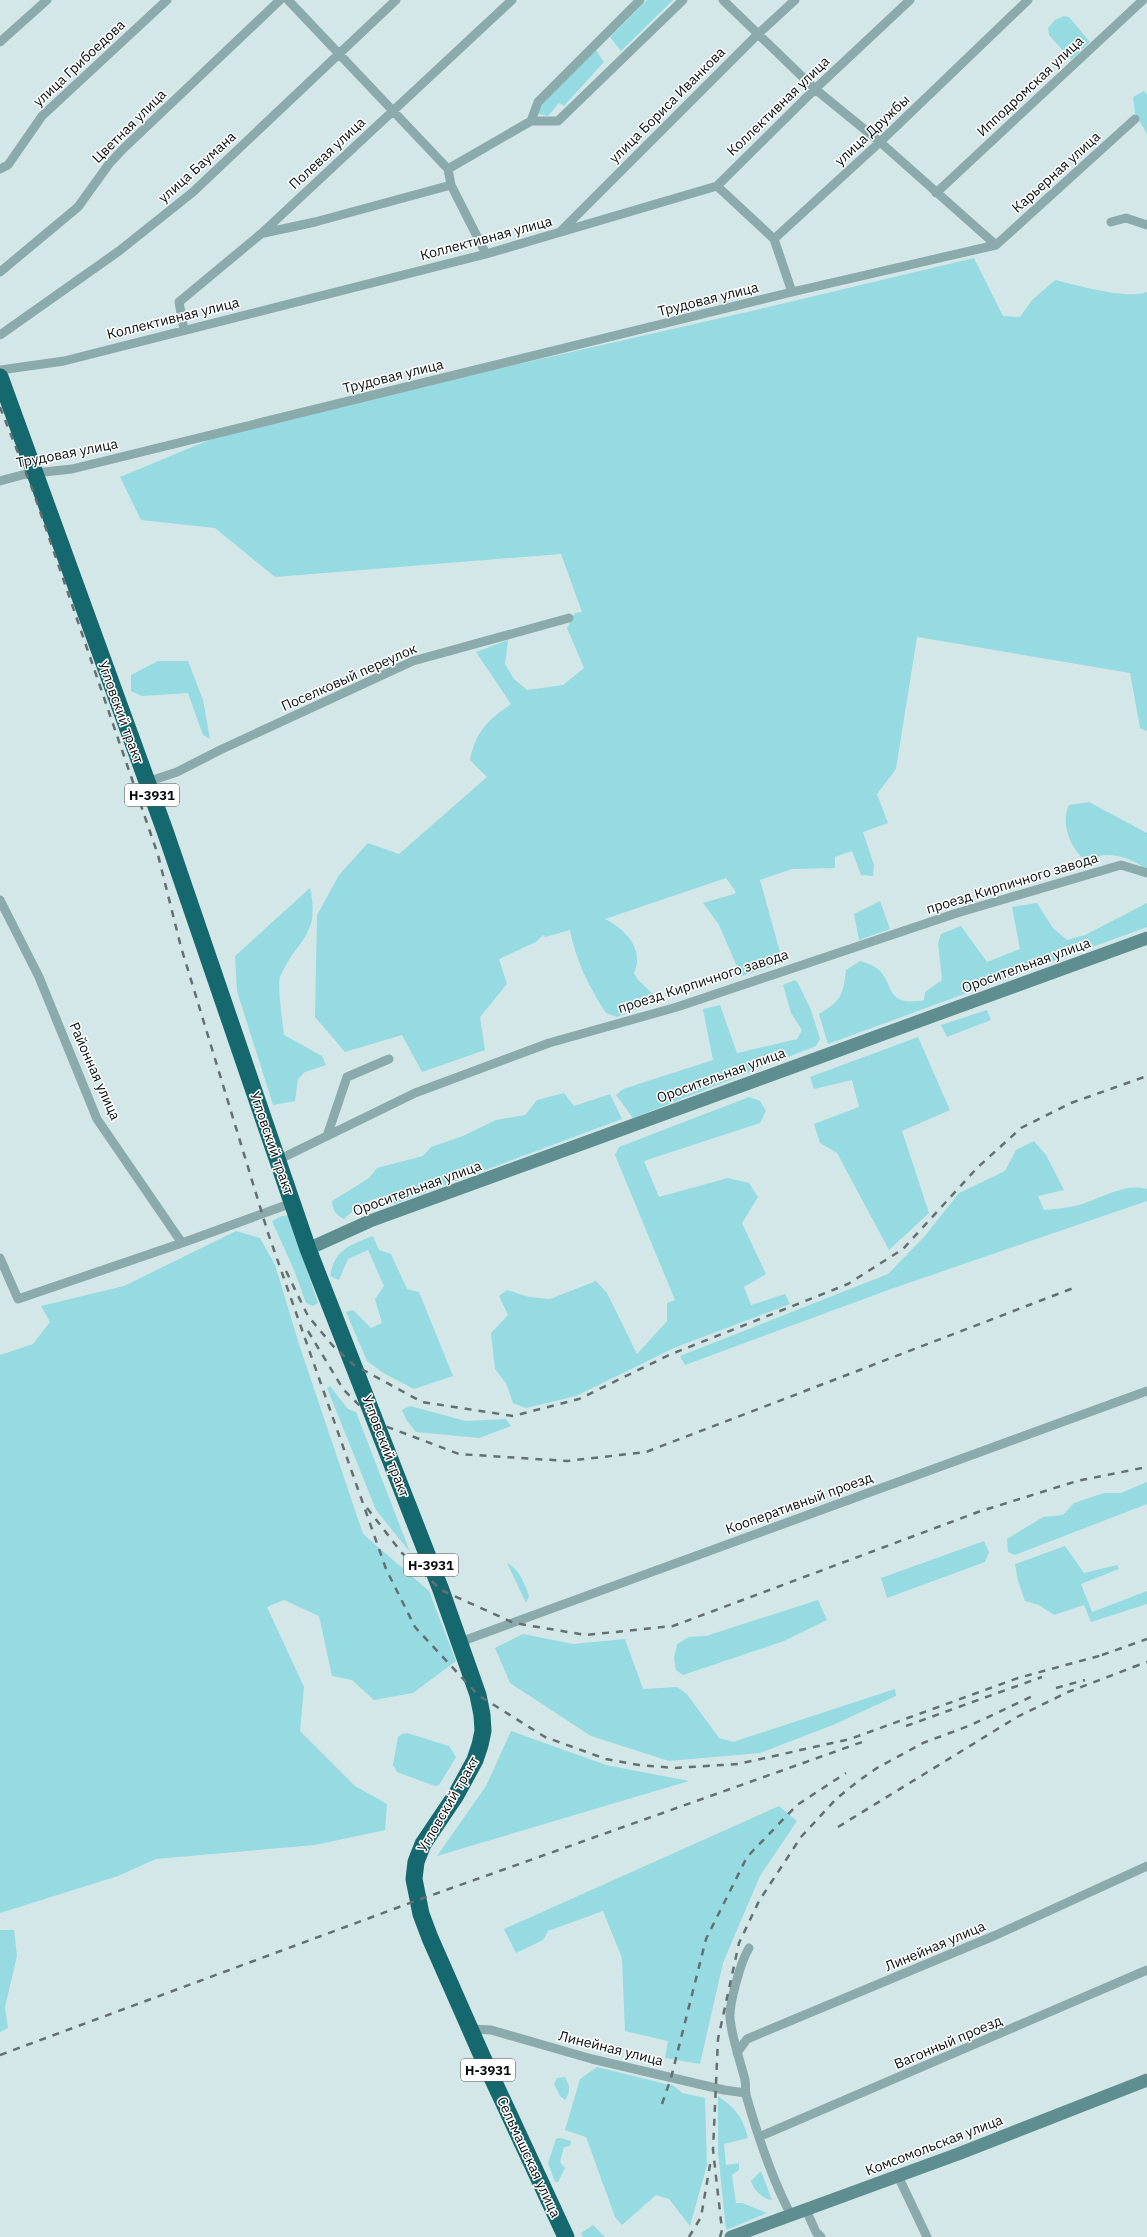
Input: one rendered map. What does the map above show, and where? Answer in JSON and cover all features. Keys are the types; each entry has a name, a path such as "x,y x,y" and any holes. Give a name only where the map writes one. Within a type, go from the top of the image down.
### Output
{"highway":[{"name":"Угловский тракт","path":"0,377 147,782 308,1249 460,1642 478,1695 482,1715 483,1731 475,1760 443,1817 423,1844 416,1862 414,1879 418,1900"},
{"name":"Сельмашская улица","path":"418,1900 430,1938 563,2234"}],"main road":[{"name":"Оросительная улица","path":"308,1249 370,1221 1147,938"},
{"name":"Комсомольская улица","path":"733,2237 898,2176 1147,2080"}],"street":[{"path":"0,42 47,0"},
{"name":"улица Грибоедова","path":"0,169 8,165 42,116 167,0"},
{"name":"Цветная улица","path":"0,272 78,207 109,164 123,149 280,0"},
{"path":"288,0 338,54 394,110 448,169 451,185 486,254"},
{"name":"улица Баумана","path":"0,335 119,251 193,192 396,0"},
{"name":"Полевая улица","path":"184,330 178,302 262,233 512,0"},
{"path":"531,121 538,102 640,0"},
{"path":"448,169 531,121 558,121 683,0"},
{"path":"723,0 815,88 880,142 936,194 996,246"},
{"name":"улица Бориса Иванкова","path":"560,232 758,34 795,0"},
{"name":"Коллективная улица","path":"0,370 64,361 486,254 717,186 815,88 910,0"},
{"name":"улица Дружбы","path":"774,239 880,142 1028,0"},
{"name":"Ипподромская улица","path":"936,194 1144,0"},
{"name":"Карьерная улица","path":"996,246 1135,119"},
{"path":"262,233 315,222 451,185"},
{"path":"717,186 774,239 792,292 996,246"},
{"path":"1111,222 1126,218 1147,225"},
{"name":"Трудовая улица","path":"0,481 36,473 72,469 792,292"},
{"name":"Поселковый переулок","path":"147,782 177,772 220,750 413,661 569,618"},
{"name":"проезд Кирпичного завода","path":"278,1160 415,1093 549,1043 677,1006 957,913 1113,867 1121,865 1147,873"},
{"name":"Районная улица","path":"0,900 39,977 97,1119 182,1243"},
{"path":"327,1136 346,1077 389,1059"},
{"path":"0,1258 18,1299 182,1243 297,1216"},
{"name":"Кооперативный проезд","path":"460,1642 1147,1390"},
{"name":"Линейная улица","path":"737,2053 747,2039 996,1935 1147,1866"},
{"path":"749,1948 742,1960 730,2017 737,2053 746,2082 746,2093 759,2137 780,2194 791,2215"},
{"name":"Вагонный проезд","path":"759,2137 1147,1970"},
{"name":"Линейная улица","path":"470,2029 491,2030 592,2060 724,2090 746,2093"},
{"path":"898,2176 927,2237"},
{"path":"806,2210 816,2232 821,2237"}],"shaded area":[{"path":"647,0 673,0 621,51 610,37"},
{"path":"1064,16 1069,17 1090,42 1071,60 1049,35 1048,28 1055,20"},
{"path":"596,50 604,62 564,106 559,103 548,116 538,114 540,104"},
{"path":"1144,91 1147,95 1147,134 1135,113 1133,97"},
{"path":"974,258 1003,316 1020,317 1032,300 1055,280 1115,293 1138,294 1147,292 1147,731 1140,728 1130,673 917,637 896,769 877,794 888,823 863,832 874,865 873,876 861,875 852,851 835,857 835,868 792,869 760,880 783,963 741,976 719,925 703,903 734,894 736,892 726,878 605,919 620,928 635,948 637,964 634,973 638,980 652,993 652,1003 617,1017 606,1013 594,994 579,963 570,930 545,937 543,935 536,942 499,959 507,984 480,1017 485,1050 422,1072 402,1035 345,1052 315,1017 317,915 339,875 368,843 399,854 487,777 470,760 472,750 479,734 489,721 511,704 476,652 508,640 505,664 514,679 527,690 563,685 584,668 567,628 575,613 582,612 561,554 275,577 215,528 141,520 120,477 238,428 760,309"},
{"path":"158,661 188,661 203,700 210,739 203,735 188,693 142,696 131,691 131,675"},
{"path":"1089,802 1147,833 1147,871 1134,861 1116,856 1103,855 1087,862 1081,857 1072,844 1069,836 1066,820 1067,812 1069,805"},
{"path":"310,888 313,904 310,928 286,964 280,977 280,996 284,1035 322,1056 326,1065 305,1072 298,1079 295,1101 273,1105 237,991 235,956"},
{"path":"880,901 890,929 859,940 854,914"},
{"path":"1037,903 1053,928 1067,940 1085,935 1147,903 1147,927 828,1044 819,1014 840,997 844,986 846,970 860,961 867,963 881,972 896,997 902,1000 911,1001 924,1000 925,992 942,980 938,943 941,934 961,926 987,962 1020,949 1012,907"},
{"path":"795,980 798,983 811,1010 820,1039 816,1046 633,1118 616,1095 623,1089 713,1060 703,1009 720,1005 737,1053 797,1039 802,1030 791,1013 783,985"},
{"path":"987,1010 991,1020 947,1037 941,1025"},
{"path":"918,1037 950,1110 902,1131 929,1213 889,1250 837,1153 820,1143 814,1124 859,1107 852,1080 814,1089 810,1077"},
{"path":"564,1093 574,1106 610,1094 622,1119 394,1204 390,1196 377,1198 354,1210 344,1219 334,1210 332,1201 369,1178 377,1168 423,1156 431,1147 463,1136 496,1120 525,1115 537,1100"},
{"path":"749,1097 760,1101 766,1111 760,1123 644,1161 659,1197 728,1178 749,1183 758,1197 742,1223 766,1274 744,1287 751,1305 785,1294 790,1304 674,1348 576,1396 526,1408 513,1403 506,1383 495,1369 491,1333 508,1315 499,1296 507,1290 529,1297 550,1299 596,1281 607,1293 637,1354 667,1321 667,1303 675,1300 615,1155 619,1147"},
{"path":"1034,1141 1046,1155 1064,1190 1038,1196 1044,1210 1083,1204 1129,1188 1147,1189 1147,1201 891,1289 685,1365 680,1356 888,1274 924,1237 959,1193 1005,1171 1016,1150"},
{"path":"294,1215 302,1255 318,1303 313,1306 306,1303 294,1270 272,1221 282,1216"},
{"path":"236,1231 260,1238 275,1265 300,1347 363,1534 429,1591 456,1661 413,1693 374,1700 352,1680 332,1676 319,1616 284,1600 267,1607 304,1687 300,1731 355,1786 387,1804 385,1830 315,1845 156,1859 118,1876 0,1913 0,1355 33,1344 50,1322 41,1306 124,1286"},
{"path":"373,1236 379,1250 391,1254 407,1289 419,1292 453,1376 414,1389 385,1374 367,1361 346,1312 353,1310 371,1328 382,1323 375,1299 384,1286 368,1250 348,1259 339,1280 330,1276 332,1267 345,1249 357,1242"},
{"path":"330,1386 348,1409 356,1412 410,1552 376,1510 327,1388"},
{"path":"410,1406 466,1421 506,1419 511,1426 479,1438 416,1432 407,1421 402,1410"},
{"path":"1147,1482 1147,1504 1015,1555 1008,1552 1007,1539 1043,1517 1063,1515 1074,1503 1104,1493 1121,1493"},
{"path":"984,1541 989,1552 985,1562 887,1598 881,1578"},
{"path":"1065,1546 1084,1573 1117,1565 1119,1569 1081,1584 1092,1612 1147,1591 1147,1604 1091,1622 1084,1605 1054,1615 1039,1605 1025,1601 1018,1581 1015,1564"},
{"path":"507,1563 515,1569 523,1582 529,1596 526,1603"},
{"path":"818,1600 827,1620 784,1641 683,1675 676,1670 674,1658 677,1644 689,1637 706,1636"},
{"path":"523,1634 573,1644 625,1639 643,1689 677,1687 687,1694 719,1738 733,1742 895,1689 896,1696 833,1725 760,1753 669,1761 591,1736 510,1683 495,1648"},
{"path":"511,1731 606,1765 689,1781 437,1856 486,1786"},
{"path":"407,1733 449,1746 456,1757 439,1785 435,1786 397,1772 393,1765 398,1737"},
{"path":"779,1806 797,1821 760,1876 723,1963 700,2064 665,2058 668,2041 625,2031 622,1958 603,1911 548,1931 543,1940 516,1953 504,1929"},
{"path":"0,1930 14,1930 17,1956 5,2007 8,2028 0,2032"},
{"path":"597,2067 674,2086 682,2093 705,2098 707,2165 690,2226 669,2199 656,2195 622,2225 615,2217 586,2137 565,2130 580,2079"},
{"path":"565,2077 569,2088 565,2100 560,2096 554,2084 557,2078"},
{"path":"718,2096 738,2114 744,2124 748,2138 724,2144 726,2165 739,2163 739,2170 732,2175 736,2203 742,2203 767,2213 726,2230 718,2152"},
{"path":"560,2138 571,2141 570,2146 564,2147 560,2162 565,2168 558,2182 555,2182 548,2163 556,2139"},
{"path":"761,2171 772,2200 759,2194 751,2181"},
{"path":"593,2225 605,2237 583,2237 581,2233"}],"railway":[{"path":"0,407 33,491 158,855 181,947 268,1233 386,1569 415,1627 478,1695 545,1737 606,1759 639,1765 675,1768 738,1764 850,1739 1018,1678 1106,1654"},
{"path":"286,1271 308,1316 333,1346 354,1365 422,1402 513,1416 579,1399 669,1355 848,1284 903,1249 977,1168 1021,1128 1071,1103 1147,1076"},
{"path":"308,1331 343,1389 377,1423 459,1454 567,1461 646,1452 1076,1287"},
{"path":"367,1508 402,1553 441,1590 514,1623 586,1635 673,1626 978,1512 1077,1481 1147,1467"},
{"path":"1102,1655 1147,1639"},
{"path":"1133,1667 1147,1662"},
{"path":"838,1827 1017,1717 1068,1692 1139,1665"},
{"path":"906,1726 1042,1677"},
{"path":"1056,1688 1085,1680"},
{"path":"720,2237 722,2230 713,2150 718,2039 739,1943 759,1901 801,1837 836,1799 857,1782 877,1768 923,1743 971,1725 1035,1695"},
{"path":"0,2055 418,1900 865,1741"},
{"path":"662,2104 671,2078 706,1939 747,1857 797,1805 846,1773"},
{"path":"689,2237 701,2217 711,2159"}]}
